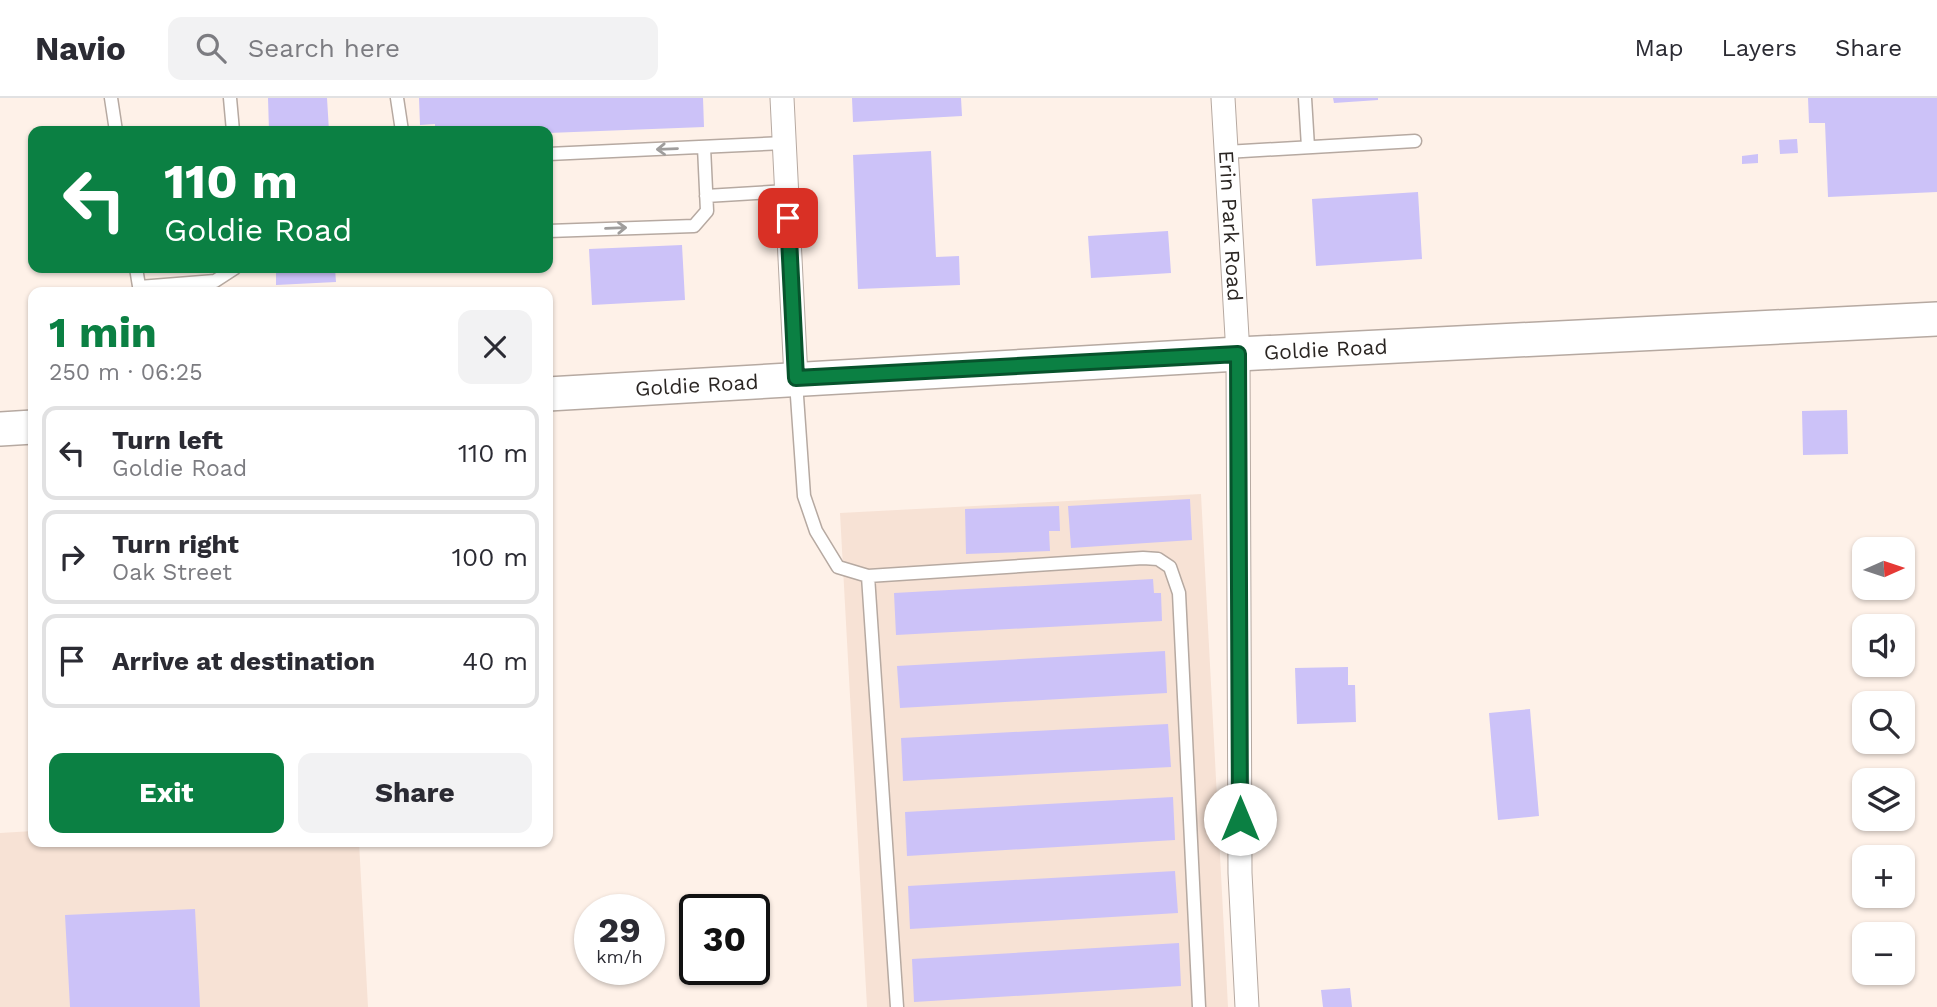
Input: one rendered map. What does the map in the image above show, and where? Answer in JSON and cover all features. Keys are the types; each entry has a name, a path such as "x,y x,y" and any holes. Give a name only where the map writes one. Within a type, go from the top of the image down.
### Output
{"street":[{"path":"782,98 796,378"},
{"name":"Erin Park Road","path":"1223,98 1238,354 1240,873 1247,1007"},
{"name":"Goldie Road","path":"553,394 1238,354 1937,319"},
{"path":"0,429 28,427"}],"lane":[{"path":"111,98 115,126"},
{"path":"230,98 233,126"},
{"path":"397,98 401,126"},
{"path":"1305,98 1308,147"},
{"path":"1226,152 1415,141"},
{"path":"553,154 784,143"},
{"path":"553,231 694,226 707,211 704,147"},
{"path":"706,196 786,191"},
{"path":"158,287 215,281 227,273"},
{"path":"796,378 804,496 816,531 838,568 869,576 1143,558 1158,559 1170,567 1179,593 1199,1007"},
{"path":"869,576 897,1007"}],"shaded area":[{"path":"1201,494 1228,1007 867,1007 840,513"},
{"path":"28,831 28,847 359,847 368,1007 0,1007 0,833"}],"building":[{"path":"268,98 327,98 329,126 269,126"},
{"path":"419,98 703,98 704,127 553,133 553,126 420,125"},
{"path":"852,98 961,98 962,116 853,122"},
{"path":"1333,98 1378,98 1378,100 1334,103"},
{"path":"1808,98 1937,98 1937,192 1828,197 1825,123 1809,123"},
{"path":"1797,139 1798,153 1780,154 1779,140"},
{"path":"931,151 936,257 959,256 960,285 858,289 853,155"},
{"path":"1758,154 1758,163 1742,164 1742,156"},
{"path":"1418,192 1422,259 1316,266 1312,199"},
{"path":"1168,231 1171,273 1091,278 1088,236"},
{"path":"682,245 685,300 592,305 589,249"},
{"path":"276,273 335,273 336,282 276,285"},
{"path":"1847,410 1848,454 1803,455 1802,411"},
{"path":"1190,499 1192,540 1071,548 1068,506"},
{"path":"1059,506 1060,531 1049,531 1050,551 966,554 965,509"},
{"path":"1153,579 1154,593 1161,593 1162,621 896,635 894,593"},
{"path":"1165,651 1167,693 900,708 897,666"},
{"path":"1348,667 1348,685 1355,685 1356,722 1297,724 1295,668"},
{"path":"1530,709 1539,816 1498,820 1489,713"},
{"path":"1168,724 1171,767 903,781 901,738"},
{"path":"1173,797 1175,840 907,856 905,812"},
{"path":"1175,871 1178,913 910,929 908,886"},
{"path":"195,909 200,1007 70,1007 65,915"},
{"path":"1179,943 1181,986 914,1002 912,959"},
{"path":"1350,988 1352,1007 1323,1007 1321,990"}],"route":[{"path":"788,218 796,378 1238,354 1240,819"}]}
